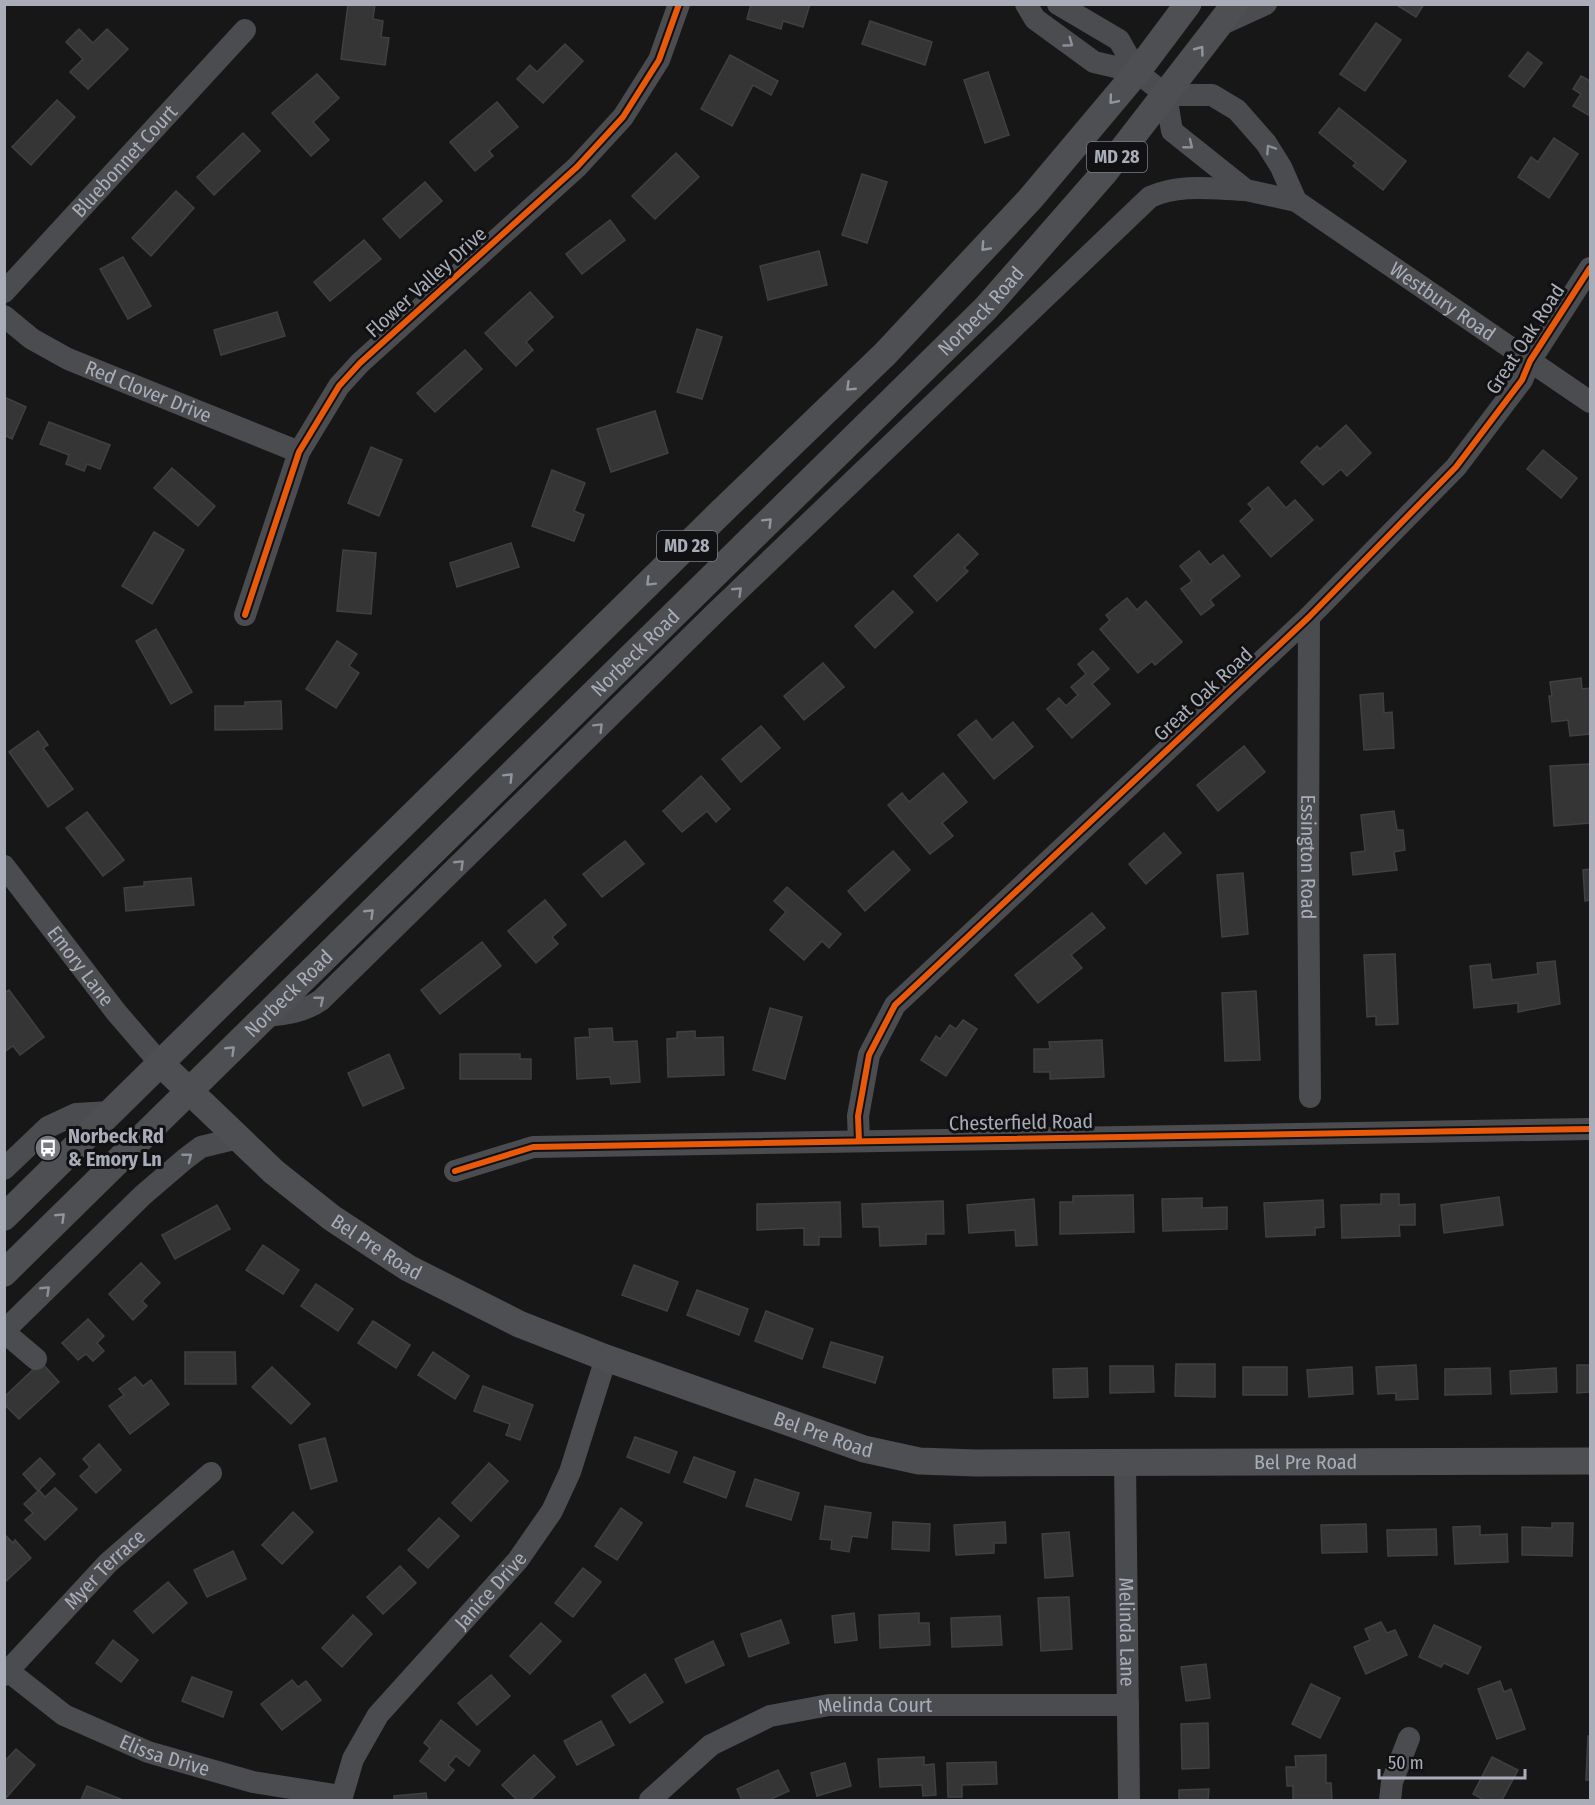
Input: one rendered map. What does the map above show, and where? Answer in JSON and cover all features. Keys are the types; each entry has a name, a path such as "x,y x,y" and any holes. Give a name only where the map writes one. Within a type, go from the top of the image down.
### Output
{"main road":[{"name":"Norbeck Road","path":"4,1217 885,354 1031,198 1137,72 1188,4"},
{"name":"Norbeck Road","path":"4,1273 986,308 1105,172 1227,15"},
{"name":"Bel Pre Road","path":"160,1063 274,1172 332,1218 408,1268 519,1324 606,1359 864,1449 919,1461 976,1463 1590,1461"}],"street":[{"name":"Flower Valley Drive","path":"245,615 299,452 339,386 360,363 577,167 623,117 659,60 679,4"},
{"path":"1026,4 1035,19 1094,62 1137,72"},
{"path":"1058,4 1119,40 1137,72 1166,95 1212,95 1237,110 1266,143 1281,167 1296,201"},
{"path":"1227,15 1266,4"},
{"name":"Bluebonnet Court","path":"4,292 245,30"},
{"name":"Westbury Road","path":"1166,95 1172,131 1246,190 1296,201 1590,402"},
{"path":"265,1016 293,1014 321,1000 716,612 1150,196 1163,190 1176,188 1246,190"},
{"name":"Great Oak Road","path":"859,1142 858,1116 868,1055 895,1005 1309,617 1456,467 1522,380 1530,361 1590,268"},
{"name":"Red Clover Drive","path":"4,316 32,339 68,359 299,452"},
{"name":"Essington Road","path":"1309,617 1310,1096"},
{"name":"Emory Lane","path":"4,866 116,1012 160,1063"},
{"path":"4,1169 48,1127 76,1114 110,1112"},
{"name":"Chesterfield Road","path":"455,1171 533,1147 1590,1129"},
{"path":"36,1359 4,1332 143,1195 184,1159 201,1147 238,1138"},
{"name":"Janice Drive","path":"341,1798 353,1759 378,1715 518,1560 552,1511 570,1472 606,1359"},
{"name":"Melinda Lane","path":"1125,1462 1129,1800"},
{"name":"Myer Terrace","path":"6,1673 108,1563 212,1473"},
{"name":"Elissa Drive","path":"6,1673 64,1715 148,1752 253,1782 341,1798"},
{"name":"Melinda Court","path":"650,1800 711,1745 770,1716 829,1705 1128,1705"},
{"path":"1390,1800 1392,1782 1409,1738"}],"building":[{"path":"348,4 375,4 373,19 383,21 381,37 389,38 385,65 341,59"},
{"path":"751,4 810,4 803,27 783,21 781,29 747,19"},
{"path":"1395,4 1424,4 1416,17"},
{"path":"870,21 932,42 925,65 862,44"},
{"path":"1376,23 1401,40 1365,91 1340,74"},
{"path":"79,29 93,43 107,29 128,49 88,89 70,72 83,59 66,42"},
{"path":"565,44 583,61 543,103 517,79 530,65 537,72"},
{"path":"1528,52 1542,63 1524,87 1509,76"},
{"path":"730,55 778,81 771,95 753,85 732,126 701,109"},
{"path":"988,72 1009,135 985,143 964,80"},
{"path":"317,74 339,98 313,122 329,140 311,156 272,113"},
{"path":"1581,76 1590,81 1590,116 1573,106 1581,94 1573,89"},
{"path":"57,100 75,117 31,165 12,147"},
{"path":"497,102 518,127 489,151 493,156 475,171 450,142"},
{"path":"1339,108 1406,161 1383,190 1353,166 1356,163 1319,133"},
{"path":"243,133 260,151 214,195 197,177"},
{"path":"1554,138 1578,154 1549,198 1518,177 1531,157 1538,162"},
{"path":"676,153 699,177 655,219 632,196"},
{"path":"862,174 887,182 867,243 842,235"},
{"path":"425,182 442,201 400,238 383,219"},
{"path":"176,191 194,208 151,256 132,238"},
{"path":"610,220 625,240 582,274 566,254"},
{"path":"364,240 381,259 330,301 314,282"},
{"path":"819,251 827,285 768,300 760,266"},
{"path":"123,257 151,306 128,319 100,269"},
{"path":"530,292 553,317 526,342 533,350 516,366 485,333"},
{"path":"277,312 285,336 221,355 214,330"},
{"path":"697,329 722,337 702,399 677,392"},
{"path":"465,350 482,369 435,412 417,393"},
{"path":"4,397 26,407 12,439 4,435"},
{"path":"655,411 668,453 611,472 597,429"},
{"path":"49,422 110,445 100,469 87,464 84,471 66,464 69,455 40,444"},
{"path":"1346,425 1371,453 1347,476 1341,469 1323,485 1301,462 1317,446 1320,449"},
{"path":"371,447 402,460 379,516 348,503"},
{"path":"1543,450 1577,478 1561,498 1527,469"},
{"path":"172,468 215,506 198,526 154,488"},
{"path":"552,470 585,483 574,511 584,515 574,541 532,526"},
{"path":"1268,487 1286,508 1295,500 1313,520 1271,557 1240,521 1253,509 1248,504"},
{"path":"154,532 184,550 152,604 122,586"},
{"path":"958,534 978,554 964,568 968,571 937,601 914,576"},
{"path":"511,543 519,567 457,587 450,563"},
{"path":"343,550 376,553 371,614 337,611"},
{"path":"1199,551 1210,565 1223,555 1240,576 1210,600 1214,605 1201,615 1181,589 1192,581 1180,566"},
{"path":"893,591 913,612 875,648 855,626"},
{"path":"1127,598 1137,610 1146,601 1182,642 1155,665 1152,661 1138,673 1100,629 1110,620 1106,615"},
{"path":"156,629 192,692 171,704 136,641"},
{"path":"337,641 357,654 349,666 359,673 336,708 306,689"},
{"path":"1093,651 1109,669 1092,684 1110,704 1072,738 1047,709 1059,698 1066,706 1078,695 1071,687 1086,674 1078,664"},
{"path":"823,663 844,687 804,720 784,696"},
{"path":"1581,678 1582,689 1590,688 1590,734 1570,736 1568,720 1552,722 1550,682"},
{"path":"1383,693 1384,713 1392,712 1394,748 1364,750 1360,695"},
{"path":"281,701 282,729 215,730 215,706 245,706 245,702"},
{"path":"976,720 992,740 1013,722 1033,747 994,779 958,735"},
{"path":"761,726 780,748 741,782 722,759"},
{"path":"38,731 48,745 43,748 73,789 48,807 9,752"},
{"path":"1244,746 1265,772 1218,811 1197,785"},
{"path":"1590,764 1590,823 1554,826 1550,766"},
{"path":"943,773 967,802 942,823 953,836 930,854 888,805 902,793 909,802"},
{"path":"701,776 730,809 716,822 707,811 682,832 663,811"},
{"path":"1394,811 1397,830 1403,830 1405,850 1394,852 1397,870 1353,875 1351,853 1365,851 1361,815"},
{"path":"87,812 124,860 103,876 66,828"},
{"path":"1164,833 1181,853 1146,884 1129,864"},
{"path":"625,841 644,864 602,897 583,874"},
{"path":"893,851 910,870 865,911 848,891"},
{"path":"1590,869 1590,900 1585,901 1583,870"},
{"path":"1243,873 1248,934 1222,937 1217,875"},
{"path":"191,878 194,905 126,911 124,888 144,886 144,882"},
{"path":"787,887 841,934 829,948 822,941 804,960 770,930 786,912 774,901"},
{"path":"545,900 566,925 552,937 558,944 536,963 508,931"},
{"path":"1092,913 1105,928 1071,955 1082,968 1038,1003 1015,975"},
{"path":"482,942 501,966 440,1014 421,990"},
{"path":"1395,954 1398,1024 1376,1025 1376,1016 1367,1017 1364,955"},
{"path":"1555,961 1560,1004 1518,1012 1518,1003 1474,1008 1470,966 1490,964 1492,980 1538,974 1537,963"},
{"path":"9,990 44,1037 20,1055 13,1046 4,1052 4,993"},
{"path":"1256,991 1260,1060 1225,1061 1222,993"},
{"path":"770,1008 802,1017 785,1079 753,1070"},
{"path":"963,1020 977,1029 946,1076 921,1060 936,1036 940,1039 950,1025 956,1029"},
{"path":"612,1028 613,1042 637,1041 640,1082 611,1084 610,1077 577,1079 575,1038 590,1037 589,1029"},
{"path":"695,1031 695,1038 723,1037 724,1075 668,1077 667,1039 677,1038 677,1032"},
{"path":"1102,1040 1104,1077 1050,1079 1050,1072 1034,1072 1034,1049 1050,1049 1049,1042"},
{"path":"389,1054 404,1088 363,1106 348,1073"},
{"path":"460,1054 520,1054 520,1059 531,1059 531,1079 460,1079"},
{"path":"1381,1194 1399,1194 1399,1205 1415,1204 1415,1225 1399,1225 1400,1236 1342,1238 1341,1205 1381,1204"},
{"path":"1133,1195 1134,1232 1060,1234 1060,1202 1073,1202 1073,1196"},
{"path":"1499,1197 1503,1225 1444,1233 1441,1205"},
{"path":"1202,1198 1202,1208 1227,1207 1227,1229 1163,1231 1162,1199"},
{"path":"1034,1199 1037,1245 1016,1246 1015,1230 969,1233 967,1205"},
{"path":"1323,1200 1324,1227 1315,1228 1315,1235 1266,1237 1264,1203"},
{"path":"943,1201 944,1234 926,1234 926,1244 880,1246 879,1227 863,1227 862,1204"},
{"path":"840,1202 841,1237 819,1237 819,1245 804,1245 804,1228 757,1230 757,1204"},
{"path":"217,1205 230,1229 175,1259 162,1235"},
{"path":"263,1245 299,1270 283,1294 246,1270"},
{"path":"141,1263 160,1283 142,1301 147,1306 133,1320 109,1294"},
{"path":"634,1265 678,1282 667,1311 622,1295"},
{"path":"316,1284 353,1309 338,1331 301,1306"},
{"path":"697,1290 748,1309 739,1335 687,1315"},
{"path":"766,1311 813,1329 802,1359 755,1341"},
{"path":"88,1319 104,1336 97,1343 104,1351 93,1361 86,1354 78,1360 62,1343"},
{"path":"373,1321 410,1345 396,1368 358,1343"},
{"path":"831,1342 883,1357 875,1383 823,1367"},
{"path":"185,1352 235,1352 236,1384 185,1384"},
{"path":"433,1352 469,1376 455,1399 418,1375"},
{"path":"41,1362 59,1382 19,1419 4,1404 4,1397"},
{"path":"1176,1364 1215,1364 1215,1397 1175,1396"},
{"path":"1416,1365 1418,1399 1396,1400 1396,1393 1378,1394 1376,1367"},
{"path":"1577,1365 1590,1365 1590,1392 1577,1393"},
{"path":"1110,1366 1153,1366 1154,1392 1110,1393"},
{"path":"272,1367 310,1404 291,1424 252,1387"},
{"path":"1243,1367 1287,1367 1287,1395 1243,1395"},
{"path":"1352,1367 1353,1394 1309,1397 1307,1370"},
{"path":"1087,1368 1088,1397 1054,1398 1053,1369"},
{"path":"1490,1368 1491,1394 1445,1395 1445,1369"},
{"path":"1556,1368 1557,1392 1511,1394 1510,1371"},
{"path":"135,1377 143,1386 151,1380 169,1404 130,1434 109,1406 124,1395 119,1389"},
{"path":"483,1386 533,1405 520,1440 506,1435 510,1424 474,1411"},
{"path":"635,1437 677,1452 669,1473 627,1457"},
{"path":"325,1438 337,1481 311,1489 299,1445"},
{"path":"99,1444 121,1470 96,1493 80,1476 90,1467 83,1459"},
{"path":"694,1457 735,1472 726,1498 684,1482"},
{"path":"40,1458 55,1474 38,1491 23,1474"},
{"path":"489,1463 508,1481 471,1521 452,1503"},
{"path":"755,1479 799,1493 791,1520 746,1506"},
{"path":"55,1488 77,1509 45,1540 25,1520 33,1513 24,1504 39,1490 45,1497"},
{"path":"825,1506 871,1513 867,1538 852,1536 849,1552 831,1549 832,1540 820,1539"},
{"path":"621,1508 642,1523 617,1560 595,1546"},
{"path":"293,1512 313,1532 282,1564 262,1545"},
{"path":"439,1518 459,1536 428,1568 408,1550"},
{"path":"893,1522 930,1524 929,1551 892,1549"},
{"path":"1005,1522 1006,1543 994,1543 994,1553 956,1555 954,1525"},
{"path":"1552,1523 1573,1523 1572,1556 1522,1555 1522,1527 1552,1528"},
{"path":"1366,1524 1367,1552 1322,1553 1321,1525"},
{"path":"1480,1526 1480,1535 1507,1534 1508,1562 1455,1564 1453,1527"},
{"path":"1436,1529 1437,1555 1388,1556 1387,1530"},
{"path":"1069,1532 1073,1576 1045,1578 1042,1534"},
{"path":"4,1534 13,1543 15,1540 31,1558 4,1583"},
{"path":"233,1551 246,1579 207,1597 194,1570"},
{"path":"400,1566 416,1583 383,1614 367,1597"},
{"path":"583,1568 601,1582 573,1617 555,1603"},
{"path":"168,1582 187,1603 153,1633 134,1611"},
{"path":"1069,1597 1072,1649 1041,1651 1038,1598"},
{"path":"854,1613 857,1640 835,1643 832,1616"},
{"path":"919,1613 919,1623 929,1623 930,1645 880,1648 879,1615"},
{"path":"353,1615 372,1634 342,1667 322,1648"},
{"path":"1000,1616 1002,1645 952,1647 951,1618"},
{"path":"781,1620 789,1643 749,1657 741,1634"},
{"path":"1381,1622 1387,1633 1395,1630 1407,1655 1366,1674 1354,1647 1370,1640 1365,1629"},
{"path":"541,1623 561,1641 530,1674 510,1656"},
{"path":"1434,1625 1481,1647 1468,1674 1444,1663 1441,1667 1419,1657"},
{"path":"113,1640 138,1660 121,1682 96,1663"},
{"path":"713,1641 724,1665 686,1683 675,1659"},
{"path":"1206,1664 1210,1698 1186,1701 1181,1667"},
{"path":"645,1674 663,1702 630,1723 612,1696"},
{"path":"491,1675 510,1696 477,1725 458,1703"},
{"path":"192,1677 232,1692 223,1717 182,1701"},
{"path":"292,1680 298,1687 306,1681 321,1700 282,1730 261,1704"},
{"path":"1500,1681 1504,1692 1511,1689 1525,1729 1497,1739 1478,1689"},
{"path":"1311,1684 1340,1698 1320,1738 1292,1724"},
{"path":"441,1720 480,1751 469,1766 456,1756 448,1765 454,1770 445,1781 420,1761 430,1748 424,1743"},
{"path":"601,1721 614,1745 577,1765 564,1741"},
{"path":"1208,1723 1209,1768 1182,1769 1181,1724"},
{"path":"1588,1736 1590,1736 1590,1780 1586,1780"},
{"path":"16,1749 35,1765 5,1799 4,1762"},
{"path":"534,1755 555,1777 530,1800 517,1800 502,1785"},
{"path":"1326,1755 1326,1783 1331,1783 1332,1800 1293,1800 1293,1786 1287,1786 1286,1767 1296,1767 1295,1756"},
{"path":"924,1757 924,1765 934,1764 936,1795 923,1796 922,1785 880,1787 878,1759"},
{"path":"1492,1757 1518,1770 1502,1800 1484,1800 1473,1794"},
{"path":"996,1762 997,1784 962,1785 962,1797 948,1797 947,1763"},
{"path":"845,1763 851,1786 817,1796 811,1773"},
{"path":"778,1770 789,1791 769,1800 742,1800 737,1789"},
{"path":"87,1786 123,1800 81,1800"},
{"path":"1209,1789 1208,1800 1179,1800 1179,1790"},
{"path":"426,1793 427,1800 394,1800 394,1796"}],"cycle path":[{"path":"245,615 299,452 339,386 360,363 577,167 623,117 659,60 679,4"},
{"path":"859,1141 858,1116 869,1055 895,1005 1309,617 1456,467 1522,380 1530,361 1590,268"},
{"path":"455,1171 533,1147 1590,1129"}],"place":[{"name":"Norbeck Rd & Emory Ln","path":"48,1148"}]}
